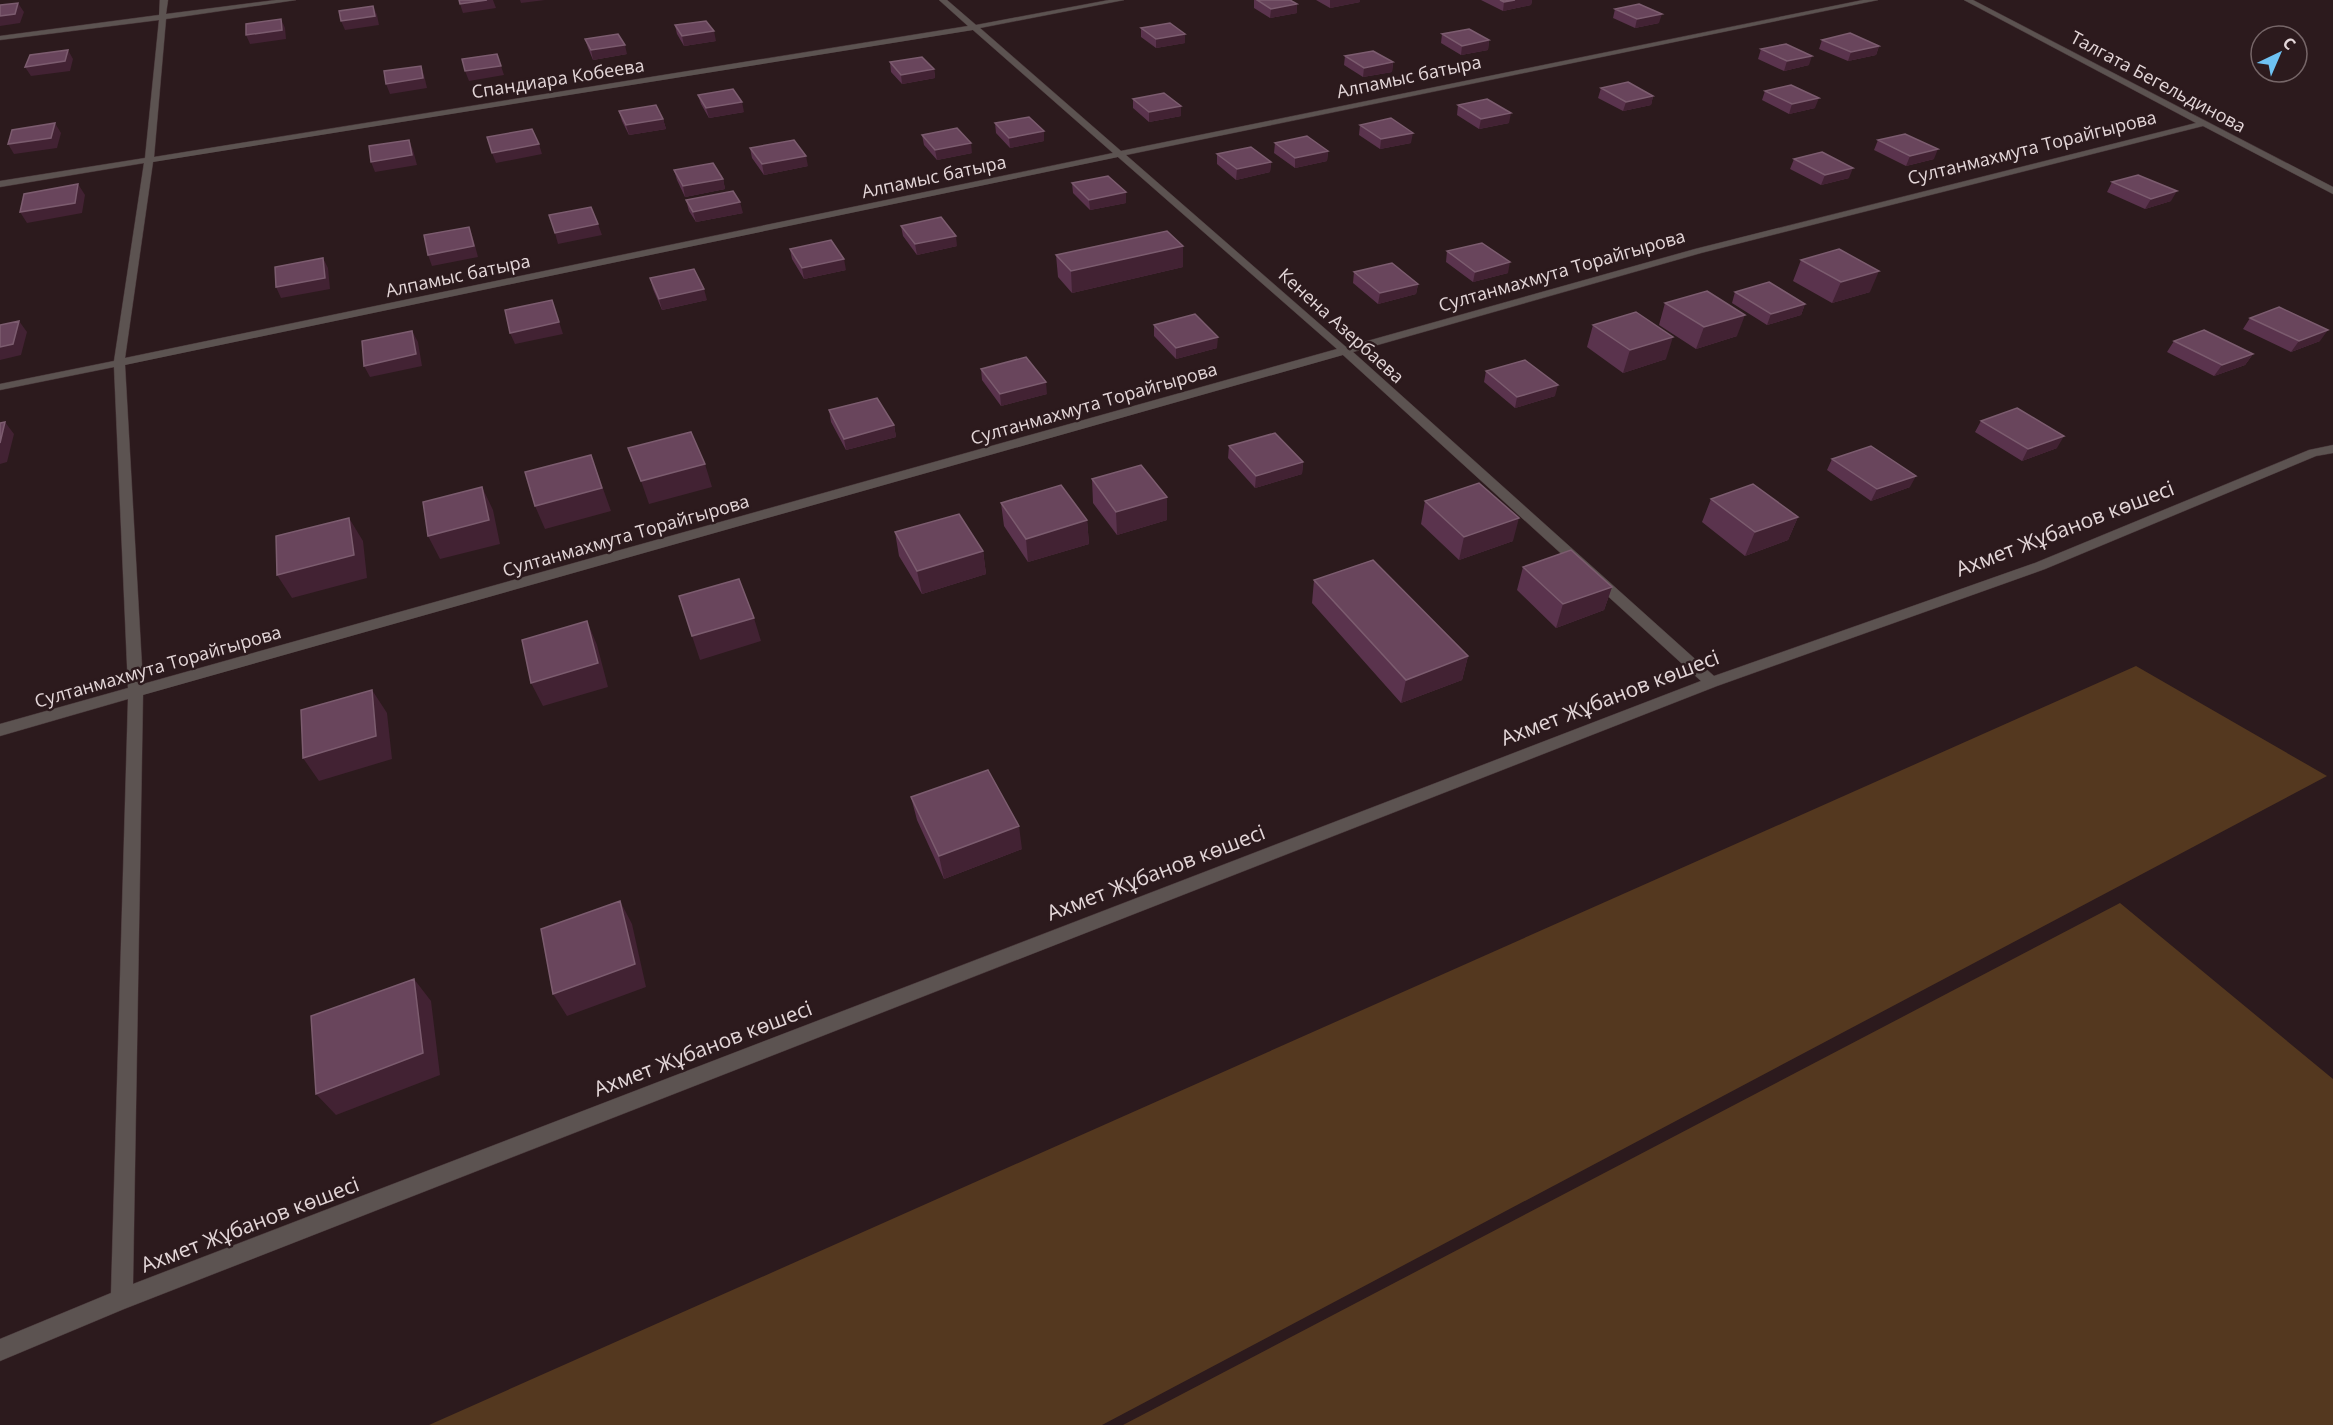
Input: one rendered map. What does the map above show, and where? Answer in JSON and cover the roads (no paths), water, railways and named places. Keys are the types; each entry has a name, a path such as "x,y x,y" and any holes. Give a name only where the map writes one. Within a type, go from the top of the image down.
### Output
{"street":[{"path":"122,1299 136,693 119,363 149,161 164,0"},
{"path":"0,38 292,0"},
{"name":"Кенена Азербаева","path":"943,0 1345,351 1712,682"},
{"name":"Спандиара Кобеева","path":"0,184 975,27 1120,0"},
{"name":"Алпамыс батыра","path":"0,387 1123,155 1576,58 1874,0"},
{"name":"Талгата Бегельдинова","path":"1968,0 2201,124 2333,191"},
{"name":"Султанмахмута Торайгырова","path":"0,730 1698,251 2201,124"},
{"name":"Ахмет Жұбанов көшесі","path":"0,1350 122,1299 1712,682 2040,567 2313,453 2333,448"}]}
